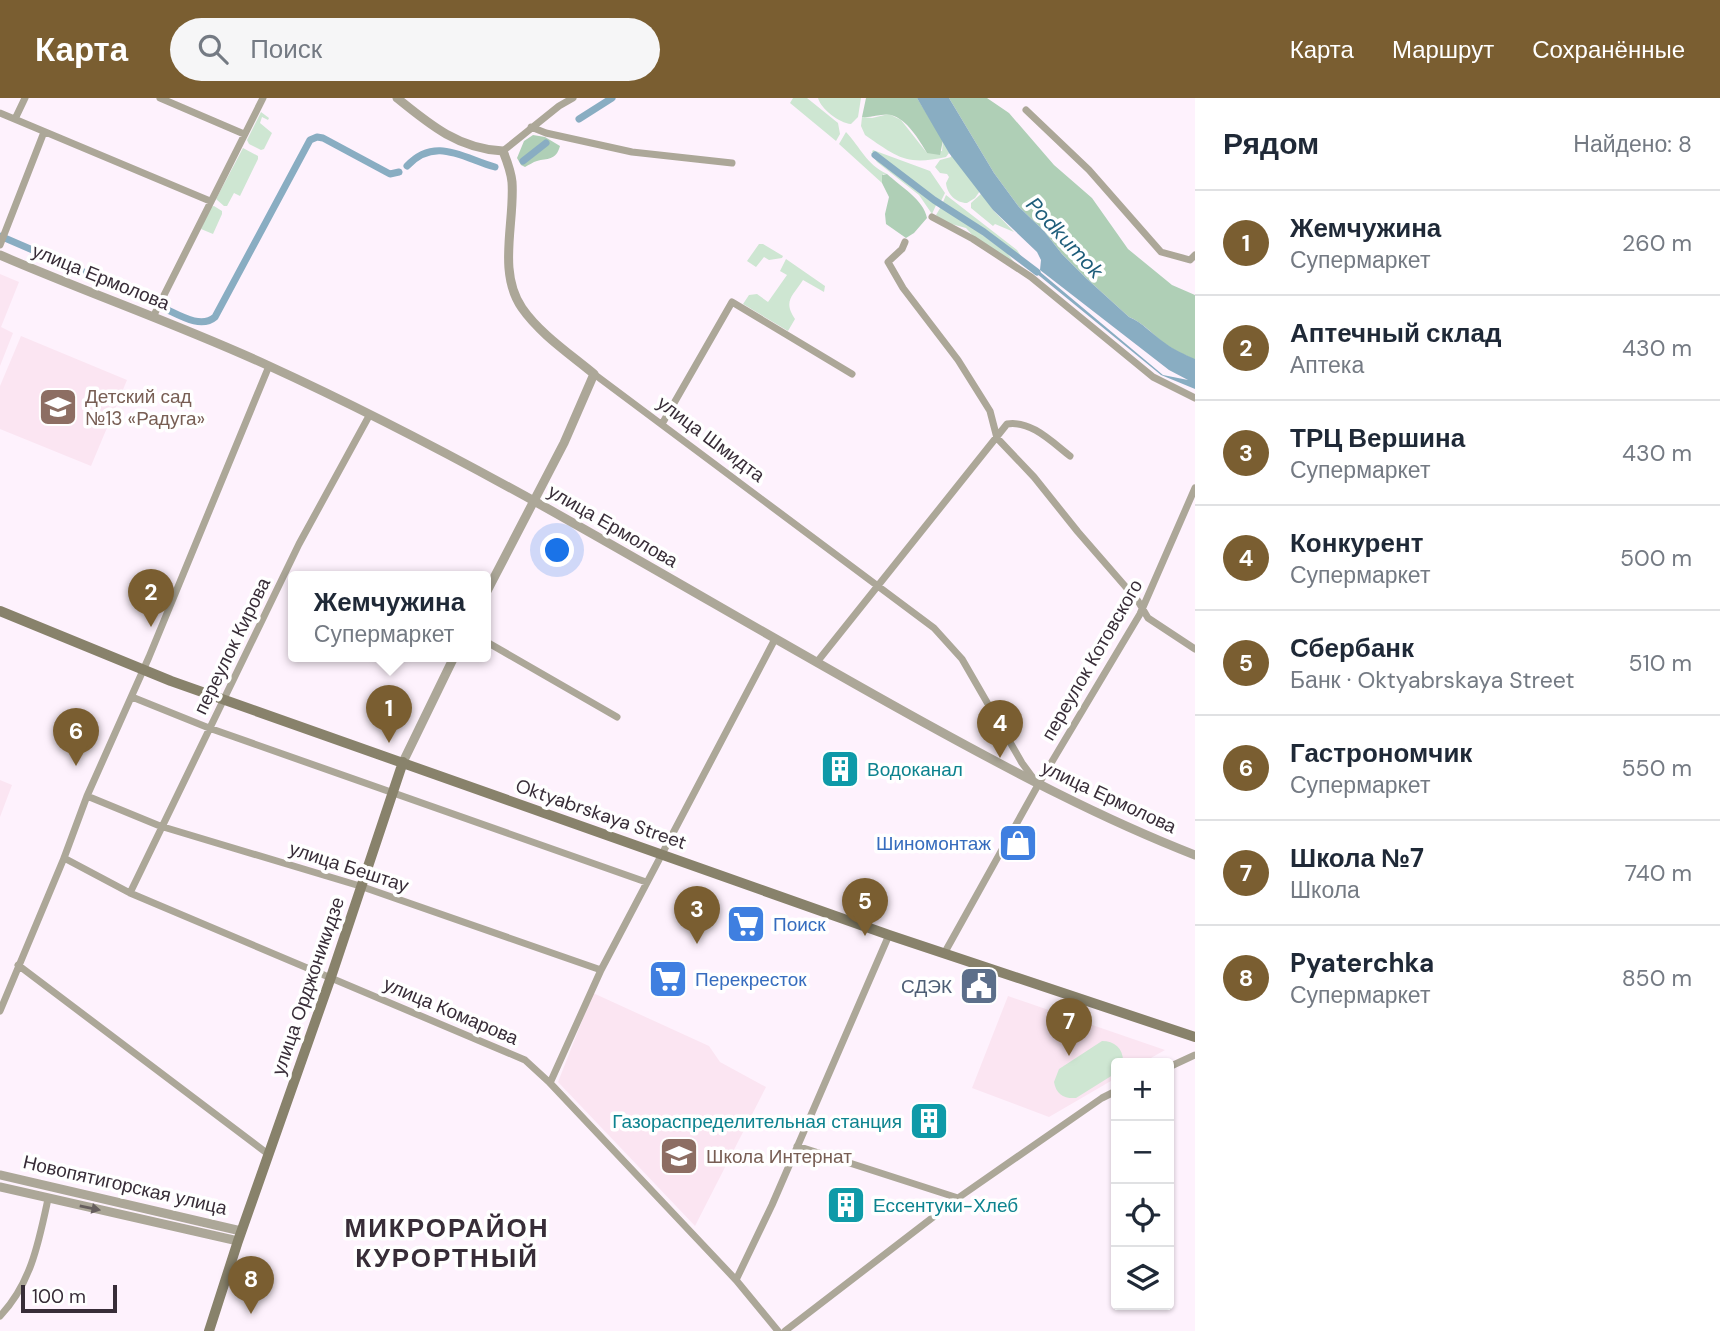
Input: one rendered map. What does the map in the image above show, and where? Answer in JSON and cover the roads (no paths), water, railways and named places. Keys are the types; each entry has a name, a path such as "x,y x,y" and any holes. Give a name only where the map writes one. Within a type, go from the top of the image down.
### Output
{"main road":[{"name":"Oktyabrskaya Street","path":"0,611 143,671 889,935 1195,1037"},
{"name":"улица Орджоникидзе","path":"209,1331 239,1236 331,977 403,762"}],"street":[{"path":"15,119 24,98"},
{"path":"160,98 244,134"},
{"path":"154,314 263,98"},
{"path":"397,98 431,127 456,141 502,151 573,98"},
{"path":"1026,110 1089,170 1161,252 1190,260 1195,256"},
{"path":"0,113 210,201"},
{"path":"531,127 546,133 632,152 732,163"},
{"path":"0,245 44,132"},
{"name":"улица Шмидта","path":"502,151 512,181 509,260 511,282 515,295 533,321 594,374 934,628 962,659 1022,763 1038,785"},
{"path":"932,217 1035,280 1153,377 1195,398"},
{"path":"905,242 902,249 888,262 903,288 958,360 990,411 997,438 1034,477 1142,607 1148,618 1195,649"},
{"name":"улица Ермолова","path":"0,254 154,314 269,366 369,416 533,501 1038,785 1139,833 1195,855"},
{"path":"663,424 732,302 852,374"},
{"path":"0,1011 87,796 132,697 269,366"},
{"path":"491,583 564,443 594,374"},
{"name":"переулок Кирова","path":"130,892 299,544 369,416"},
{"path":"817,662 1007,424 1016,423 1040,433 1070,456"},
{"name":"переулок Котовского","path":"945,952 1142,607 1195,488"},
{"path":"550,1083 601,970 775,639"},
{"path":"491,645 617,716"},
{"name":"улица Орджоникидзе","path":"403,762 452,662"},
{"path":"132,697 209,728 646,882"},
{"name":"улица Бештау","path":"87,796 160,826 360,886 601,970"},
{"name":"улица Комарова","path":"64,858 130,892 525,1060 550,1083 736,1280 778,1331"},
{"path":"736,1280 772,1205 889,935"},
{"path":"18,965 268,1154"},
{"path":"1174,1065 1195,1055"},
{"path":"785,1331 958,1198 1111,1094"},
{"path":"797,1146 958,1198"},
{"name":"Новопятигорская улица","path":"0,1175 153,1209 239,1236"},
{"name":"Новопятигорская улица","path":"0,1187 150,1222 239,1236"},
{"path":"0,1316 24,1285 38,1245 48,1199"},
{"path":"150,1222 153,1209"}],"water":[{"path":"917,98 949,98 994,173 1019,207 1044,231 1062,254 1129,317 1172,348 1195,359 1195,389 1161,375 1031,269 1033,266 1163,375 1188,380 1169,370 1040,270 1041,260 1037,252 993,210 949,153"}],"waterway":[{"path":"579,119 612,98"},
{"path":"161,307 195,321 209,321 215,317 310,140 323,138 390,174 399,172"},
{"path":"523,161 546,143"},
{"path":"407,166 428,152 439,151 495,167"},
{"path":"875,155 1037,272"},
{"path":"0,236 151,301"}],"place":[{"name":"Детский сад №13 «Радуга»","path":"58,407"},
{"name":"Аптечный склад","path":"151,627"},
{"name":"Жемчужина","path":"389,743"},
{"name":"Конкурент","path":"1000,758"},
{"name":"Гастрономчик","path":"76,766"},
{"name":"Водоканал","path":"840,769"},
{"name":"Шиномонтаж","path":"1018,843"},
{"name":"Поиск","path":"746,924"},
{"name":"Сбербанк","path":"865,936"},
{"name":"ТРЦ Вершина","path":"697,944"},
{"name":"Перекресток","path":"668,979"},
{"name":"СДЭК","path":"979,986"},
{"name":"Школа №7","path":"1069,1056"},
{"name":"Газораспределительная станция","path":"929,1121"},
{"name":"Школа Интернат","path":"679,1156"},
{"name":"Ессентуки-Хлеб","path":"846,1205"},
{"name":"Pyaterchka","path":"251,1314"}],"district":[{"name":"МИКРОРАЙОН КУРОРТНЫЙ","path":"447,1243"}],"water label":[{"name":"Podkumok","path":"1065,238"}]}
